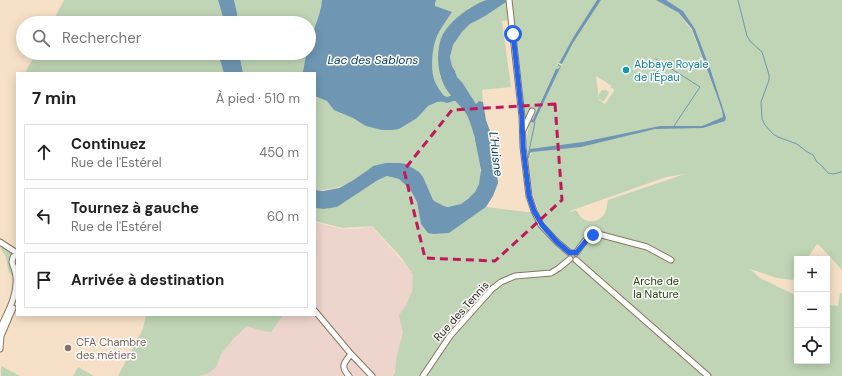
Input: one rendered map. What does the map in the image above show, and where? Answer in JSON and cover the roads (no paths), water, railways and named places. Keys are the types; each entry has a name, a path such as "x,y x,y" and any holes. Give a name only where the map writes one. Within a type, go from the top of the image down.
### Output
{"street":[{"path":"509,0 529,196 534,211 550,235 570,253 576,253"},
{"path":"522,132 532,111"},
{"path":"576,253 589,237 598,234 647,247 671,260"},
{"path":"2,243 16,255 12,263 16,268"},
{"path":"570,253 568,256 572,261 576,260 708,376"},
{"path":"576,253 578,257 576,260"},
{"name":"Rue des Tennis","path":"423,376 450,336 492,289 501,282 515,276 551,273 570,259"},
{"path":"0,329 16,289"},
{"path":"0,349 2,336 16,299"},
{"path":"316,312 351,354 372,376"},
{"path":"349,376 344,367 344,363 351,354"}],"water":[{"path":"218,0 234,0 237,16 223,16"},
{"name":"Lac des Sablons","path":"322,0 436,0 435,6 452,12 437,36 432,59 433,77 447,100 428,106 417,118 399,129 392,130 382,130 366,126 353,118 334,110 327,101 316,96 316,72 303,72 305,60 316,60 316,25"},
{"path":"486,0 509,0 470,24 453,45 450,57 457,77 462,82 476,104 479,101 483,102 486,120 490,131 491,153 495,157 498,183 493,196 486,207 449,233 428,233 421,224 417,202 410,189 399,179 387,176 378,180 337,207 324,209 316,208 316,190 323,191 339,188 373,166 386,163 406,164 419,172 423,177 433,200 444,206 448,207 461,204 475,192 479,184 481,170 475,138 467,115 446,89 440,76 438,62 438,52 443,34 456,18"},
{"path":"597,0 601,0 573,43 562,64 559,63 574,36"},
{"path":"656,0 666,0 683,11 695,29 711,71 726,118 725,121 703,128 655,129 581,147 532,152 530,153 529,158 526,158 528,157 530,149 583,142 660,126 702,126 723,117 717,96 692,29 679,13"},
{"path":"220,60 240,60 243,72 224,72"},
{"path":"558,64 561,66 534,123 530,121 533,119 556,69 560,67"}],"waterway":[{"path":"738,0 747,36 750,41 762,52 769,75 769,80 761,102 762,119 765,125 773,134 797,144 813,155 817,162 828,173 833,174 842,172"},
{"path":"656,59 700,87 674,126"},
{"path":"441,98 447,100 460,96"},
{"path":"528,156 535,122"}],"place":[{"name":"Abbaye Royale de l'Épau","path":"626,70"},
{"name":"CFA Chambre des métiers","path":"68,348"}],"water label":[{"name":"L'Huisne","path":"496,154"}],"park label":[{"name":"Arche de la Nature","path":"656,287"}]}
